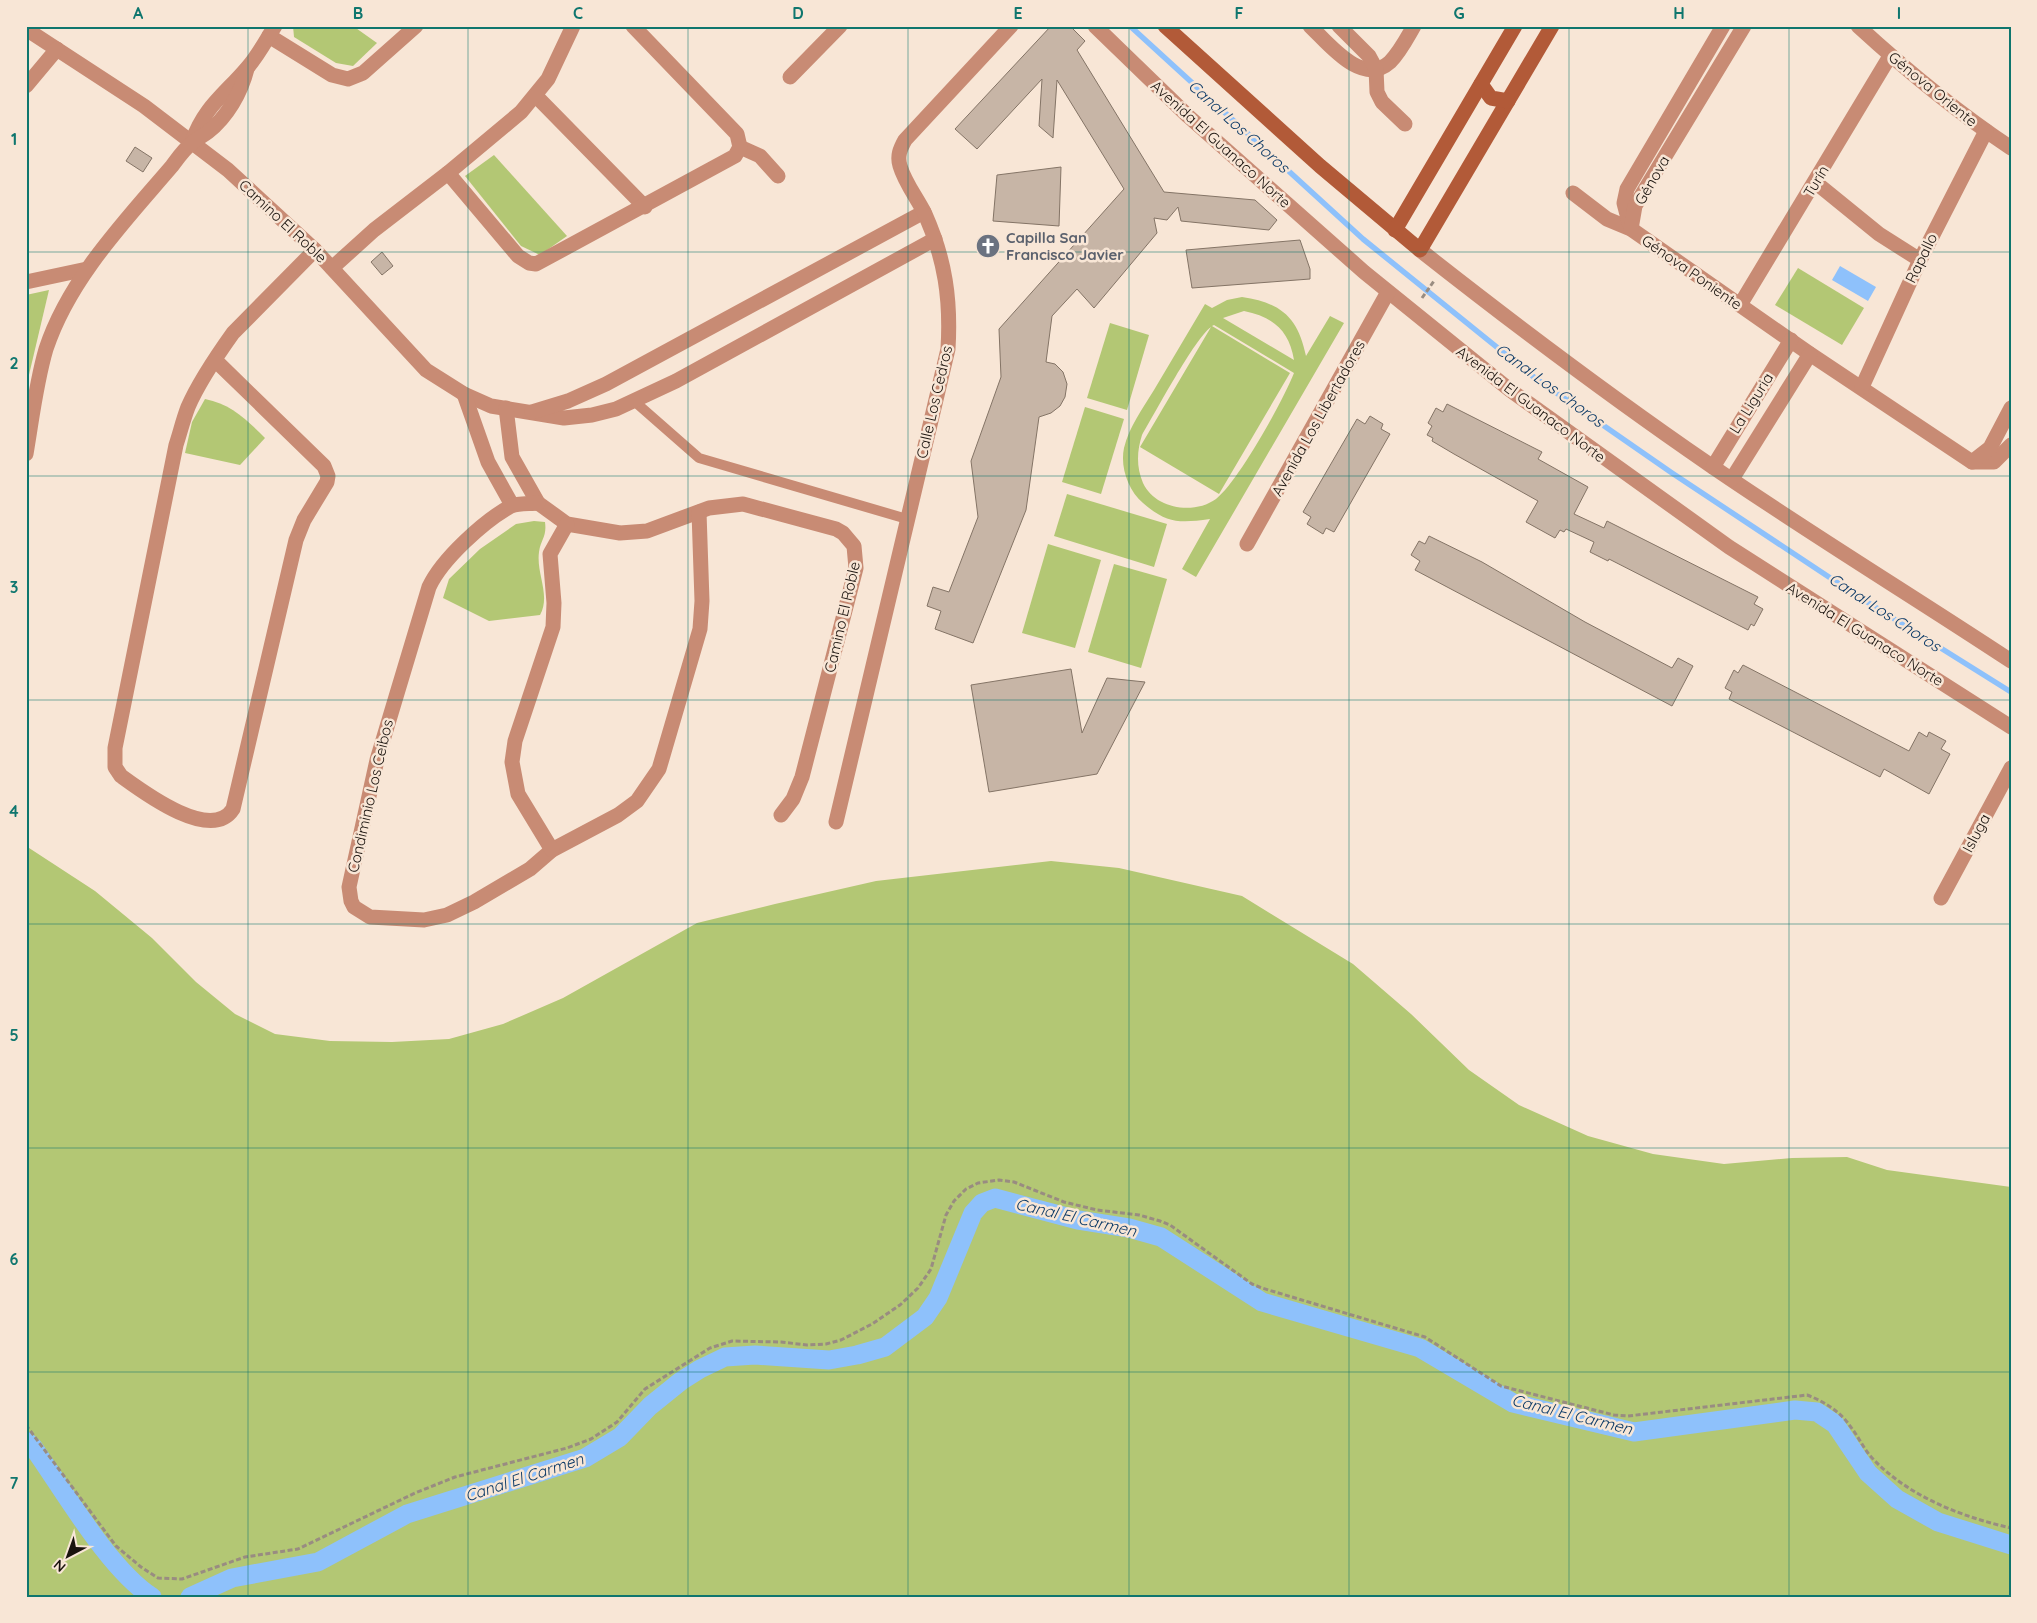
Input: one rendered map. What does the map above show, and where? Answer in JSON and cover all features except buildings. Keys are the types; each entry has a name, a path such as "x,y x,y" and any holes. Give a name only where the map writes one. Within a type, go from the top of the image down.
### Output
{"street":[{"path":"26,454 31,393 53,332 87,269 192,142 201,122 213,105 247,69 272,31 332,75 348,79 363,72 416,26"},
{"path":"332,268 374,230 448,173 522,112 536,96 554,68 573,26"},
{"path":"448,173 518,256 529,263 543,262 731,159 740,147 737,134 633,26"},
{"path":"790,77 840,26"},
{"name":"Calle Los Cedros","path":"836,822 948,349 950,312 935,239 924,212 902,171 899,156 901,148 1011,26"},
{"name":"Avenida El Guanaco Norte","path":"1095,26 1210,136 1388,292 1510,390 1729,547 2011,727"},
{"path":"1165,26 1320,166 1395,230 1596,384 1713,467 2011,660"},
{"path":"1310,26 1346,60 1362,68 1376,69 1385,66 1396,56 1414,26"},
{"path":"1339,26 1361,46 1376,69 1377,92 1382,102 1405,124"},
{"path":"1395,230 1515,26"},
{"path":"1420,250 1552,26"},
{"name":"Génova","path":"1631,229 1624,203 1627,189 1723,26"},
{"name":"Génova","path":"1631,229 1635,206 1744,26"},
{"name":"Génova Oriente","path":"1858,26 1890,56 1986,131 2011,148"},
{"name":"Camino El Roble","path":"26,29 144,106 192,142 268,204 315,250 426,370 464,394 491,406 549,417 571,418 616,409 935,239"},
{"path":"26,86 57,49"},
{"name":"Turín","path":"1740,305 1816,182 1890,56"},
{"path":"1689,83 1703,95"},
{"path":"1481,84 1491,98 1508,101"},
{"path":"536,96 645,207"},
{"name":"Rapallo","path":"1862,387 1920,260 1986,131"},
{"path":"740,147 760,156 778,176"},
{"path":"1816,182 1879,234 1920,260"},
{"name":"Génova Poniente","path":"1573,193 1608,219 1631,229 1810,354"},
{"name":"Camino El Roble","path":"530,412 568,401 606,384 924,212"},
{"path":"215,360 324,466 328,476 327,482 304,520 296,540 233,809 226,817 217,820 192,817 168,807 121,776 114,762 114,748 176,445 189,406 215,360 241,324 315,250"},
{"path":"26,282 87,269"},
{"name":"Avenida Los Libertadores","path":"1247,544 1388,292"},
{"name":"La Liguria","path":"1713,467 1791,340"},
{"path":"1810,354 1972,462 1994,462 2011,445"},
{"name":"La Liguria","path":"1732,479 1810,354"},
{"path":"606,384 617,392 616,409"},
{"path":"464,394 488,462 512,505 538,503"},
{"path":"506,408 512,457 538,503 567,524 620,533 647,531 699,512"},
{"path":"1972,462 1990,448 2011,408"},
{"name":"Camino El Roble","path":"699,512 731,504 759,507 836,529 850,539 856,553 856,568 802,777 793,799 781,815"},
{"name":"Condiminio Los Ceibos","path":"512,505 459,547 437,571 428,587 377,760 349,887 351,901 358,912 370,917 424,920 461,910 522,874 543,860 552,850 628,808 646,792 659,769 700,629 702,601 699,512"},
{"path":"552,850 518,794 512,762 515,742 553,627 554,603 550,554 567,524"},
{"name":"Isluga","path":"1941,898 2011,768"}],"lane":[{"path":"634,401 699,458 907,519"}],"path":[{"path":"1418,302 1435,282"},
{"path":"26,1425 116,1546 141,1567 158,1578 182,1579 245,1557 298,1549 415,1493 455,1477 567,1448 592,1439 617,1422 644,1389 710,1348 732,1341 781,1342 807,1345 826,1344 841,1340 886,1314 918,1288 931,1269 946,1215 954,1201 966,1189 978,1183 999,1180 1014,1182 1064,1202 1097,1210 1139,1215 1160,1222 1177,1230 1252,1284 1425,1337 1484,1378 1512,1390 1614,1415 1628,1416 1807,1395 1823,1401 1839,1414 1850,1425 1873,1459 1906,1486 1931,1500 1982,1521 2011,1528"}],"green space":[{"path":"293,26 353,26 377,43 353,66 336,63 294,37"},
{"path":"494,155 567,236 540,255 521,246 465,176"},
{"path":"1798,268 1864,308 1842,345 1775,305"},
{"path":"49,290 28,379 26,379 26,295"},
{"path":"1242,297 1268,303 1278,308 1293,322 1303,343 1306,356 1330,316 1344,323 1196,577 1182,569 1210,519 1174,520 1159,515 1152,510 1138,498 1129,485 1124,470 1123,455 1126,440 1133,425 1205,304 1212,308 1227,300","holes":["1244,311 1263,317 1278,326 1288,341 1294,360 1223,318","1214,325 1294,373 1259,440 1225,490 1216,499 1207,504 1197,507 1176,507 1156,499 1143,483 1138,465 1139,447 1142,435 1165,394 1195,345 1204,334 1211,327 1140,447 1219,494 1290,373 1212,326"]},
{"path":"1110,323 1149,335 1127,410 1087,398"},
{"path":"205,399 231,409 265,438 240,465 185,453 192,422"},
{"path":"1085,407 1124,419 1101,494 1062,482"},
{"path":"1067,494 1167,524 1154,567 1054,536"},
{"path":"534,521 545,522 545,535 539,552 539,568 544,592 543,607 540,615 489,621 443,598 449,579 480,549 516,524"},
{"path":"1048,544 1101,560 1075,648 1022,633"},
{"path":"1114,564 1167,579 1141,668 1088,652"},
{"path":"26,846 95,891 152,938 196,982 235,1014 275,1034 330,1041 392,1042 449,1039 503,1024 563,998 697,923 876,881 1051,861 1119,868 1242,896 1353,964 1411,1014 1469,1070 1519,1105 1588,1136 1653,1154 1724,1164 1792,1158 1847,1157 1887,1170 2011,1187 2011,1597 26,1597"}],"water":[{"path":"1840,266 1876,287 1868,301 1832,280"}],"waterway":[{"name":"Canal Los Choros","path":"1130,26 1363,239 1535,378 1672,473 1856,595 2011,692"},
{"name":"Canal El Carmen","path":"190,1597 232,1578 318,1562 407,1514 585,1458 620,1437 650,1406 681,1381 725,1357 755,1355 829,1360 885,1347 925,1317 938,1298 973,1213 982,1203 995,1198 1078,1220 1129,1228 1161,1237 1262,1302 1420,1348 1513,1403 1634,1432 1795,1410 1817,1412 1835,1424 1868,1473 1897,1499 1938,1522 2011,1545"},
{"name":"Canal El Carmen","path":"26,1441 33,1447 103,1549 119,1568 152,1597"}],"place":[{"name":"Capilla San Francisco Javier","path":"988,246"}]}
